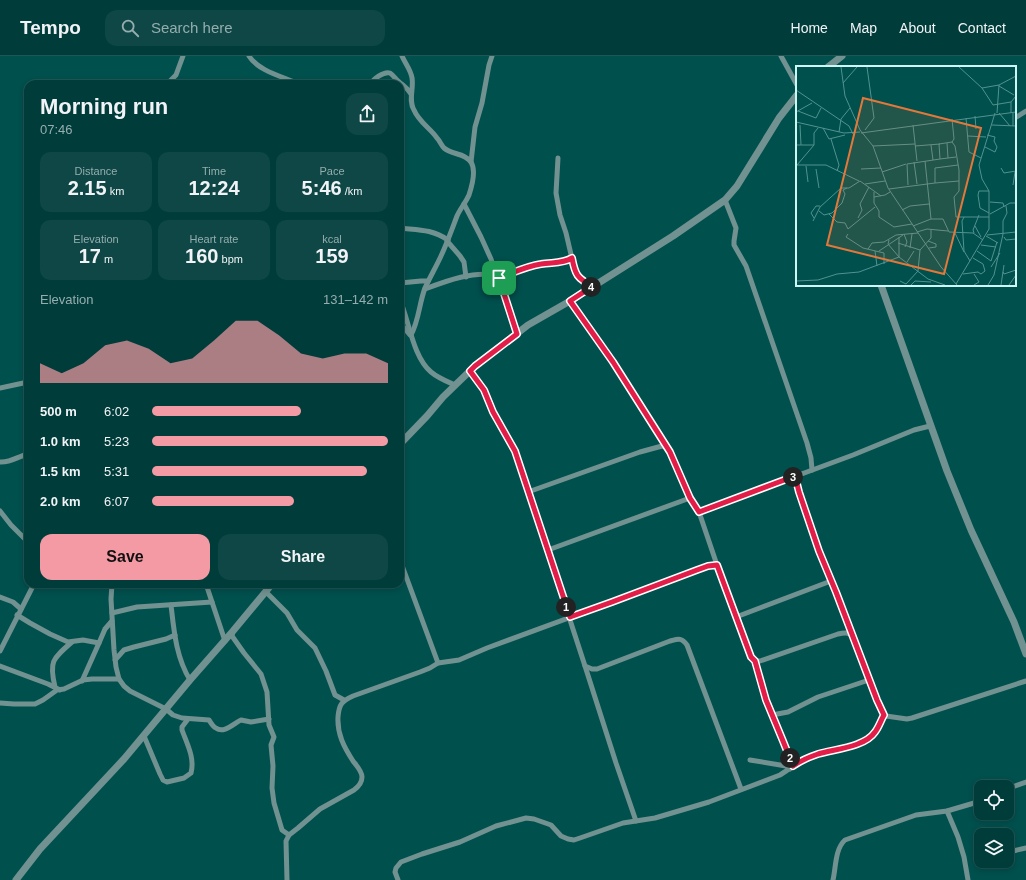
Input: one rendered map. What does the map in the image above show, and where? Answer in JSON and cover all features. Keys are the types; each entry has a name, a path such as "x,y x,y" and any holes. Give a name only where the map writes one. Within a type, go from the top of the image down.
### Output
{"street":[{"path":"171,80 178,72 183,56"},
{"path":"249,56 265,70 289,80"},
{"path":"402,56 412,77 413,86 411,103 414,110 444,148 463,155 471,162"},
{"path":"412,336 418,321 422,299 428,281 448,240 458,214 469,195 473,170 471,162 475,127 482,103 492,56"},
{"path":"782,56 796,83"},
{"path":"829,66 842,56"},
{"path":"373,80 387,73 397,80"},
{"path":"404,86 411,94"},
{"path":"404,440 443,397 475,366 517,334 673,236 725,200 736,186 779,118 796,97"},
{"path":"1016,117 1026,111"},
{"path":"558,158 556,193 575,271 579,278 593,286"},
{"path":"725,200 736,228 734,245 746,266 807,443 811,458 812,470"},
{"path":"464,204 492,258 517,334"},
{"path":"404,228 433,232 448,240 464,262 466,277"},
{"path":"425,289 466,277 486,274 498,277 537,265 561,262 572,258"},
{"path":"404,283 428,281"},
{"path":"881,286 947,471 971,530 1014,622 1026,654"},
{"path":"570,301 629,386 673,457 690,498 699,512 751,657 755,661 766,700 792,767"},
{"path":"404,309 412,336 420,357 426,367 439,378 455,385"},
{"path":"404,327 412,336"},
{"path":"470,371 484,390 493,412 511,444 548,550 636,821"},
{"path":"0,388 24,383"},
{"path":"699,512 853,455 914,430 930,426"},
{"path":"528,492 640,452 662,446 667,448"},
{"path":"0,462 8,462 24,455"},
{"path":"795,476 815,540 880,709 884,715 909,719 1026,681"},
{"path":"548,550 690,498"},
{"path":"0,511 24,538"},
{"path":"287,880 286,842 288,835 306,822 320,809 354,790 361,782 361,773 340,737 338,722 339,709 344,700 430,668 438,662 459,660 487,648 697,570 708,566 717,565"},
{"path":"404,571 438,662"},
{"path":"736,617 832,581"},
{"path":"0,651 32,588"},
{"path":"112,588 112,621 115,660 119,679 124,686 130,691 166,709 174,715 188,719 206,719 209,720 215,728 226,728 241,720 251,722 269,719"},
{"path":"207,588 225,641"},
{"path":"16,880 40,849 112,773 269,588"},
{"path":"266,592 287,613 296,630 314,648 326,671 335,695 344,700"},
{"path":"0,597 13,602 21,609"},
{"path":"112,613 137,607 212,602"},
{"path":"171,605 178,651 183,667 190,680"},
{"path":"17,616 68,642 83,640 99,643"},
{"path":"82,681 105,628 112,621"},
{"path":"233,631 232,636 261,674 267,692 270,729 274,737 271,745 273,766 272,788 274,802 282,830 288,835"},
{"path":"755,661 760,661 838,634 849,633 852,636"},
{"path":"115,660 124,650 134,646 166,639 175,635"},
{"path":"586,666 592,669 597,669 670,640 679,638 683,640 687,645 741,789"},
{"path":"58,688 52,673 52,664 60,652 72,642"},
{"path":"0,666 58,688 69,687 82,681 92,679 119,679"},
{"path":"772,715 788,712 818,697 869,680"},
{"path":"0,703 35,704 43,700 58,688"},
{"path":"398,880 396,868 401,862 460,842 496,826 520,819 530,818 551,825 562,836 574,840 623,824 655,818 727,796 741,789 787,772 797,763 817,755 863,742 876,732 884,715"},
{"path":"144,736 163,780 167,782 184,778 191,773 192,762 182,730 182,727 188,719"},
{"path":"750,760 792,767"},
{"path":"1014,786 1026,782"},
{"path":"834,880 839,849 845,840 916,815 947,811 974,803"},
{"path":"947,811 958,837 964,857 968,880"},
{"path":"1014,851 1026,848"}],"route":[{"path":"572,258 575,271 579,278 593,286 570,301 613,362 670,452 690,498 699,512 795,476 819,551 884,715 876,732 870,737 863,742 817,755 793,766 766,700 755,661 751,657 717,565 708,566 570,617 515,451 493,412 484,390 470,371 517,334 499,278 537,265 566,261 572,258"}]}
